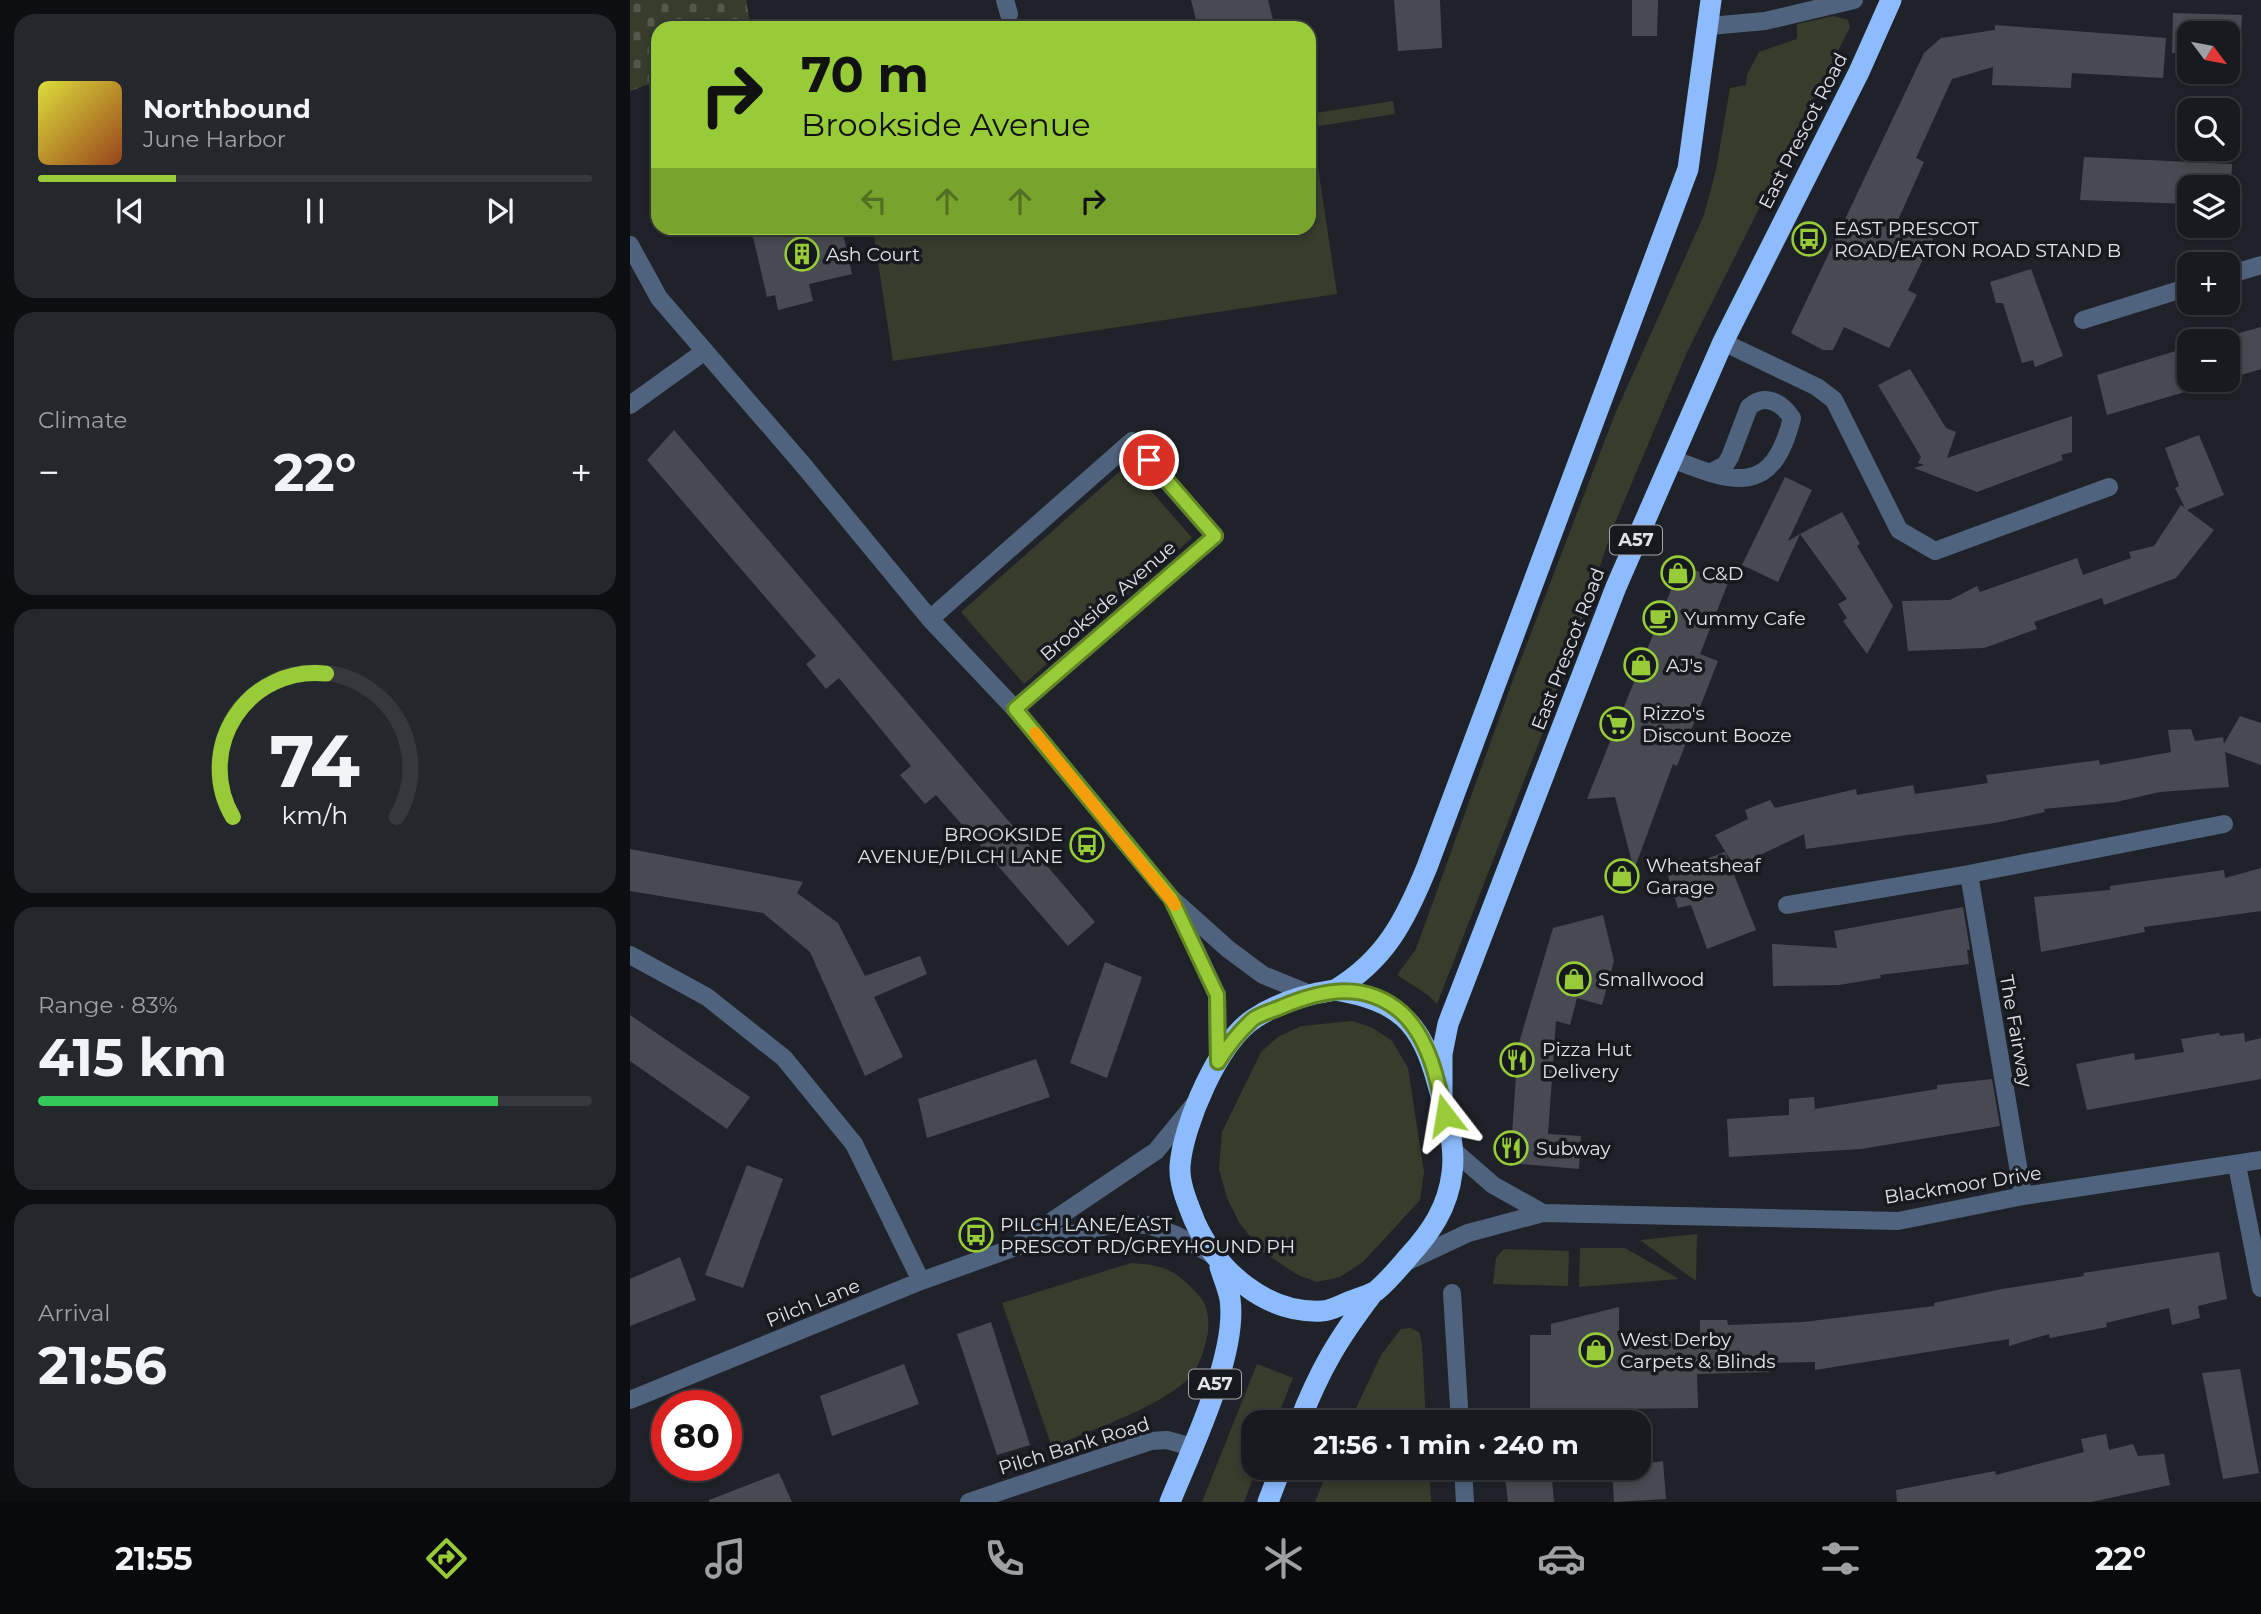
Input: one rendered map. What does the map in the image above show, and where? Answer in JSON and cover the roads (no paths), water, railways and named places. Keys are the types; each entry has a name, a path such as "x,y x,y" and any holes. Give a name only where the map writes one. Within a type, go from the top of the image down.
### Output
{"highway":[{"name":"A57","path":"1374,1292 1324,1311 1294,1308 1235,1280 1203,1240 1182,1186 1180,1166 1184,1146 1200,1097 1218,1062 1254,1018 1310,994 1335,989 1363,973 1384,950 1427,867 1688,169 1710,26 1711,0"},
{"name":"East Prescot Road","path":"1442,1101 1442,1054 1448,1024 1616,587 1723,342 1859,72 1891,0"},
{"name":"A57","path":"1304,1410 1336,1342 1374,1292 1430,1233 1444,1204 1452,1174 1453,1150 1442,1101 1433,1066 1419,1036 1402,1013 1374,997 1335,989"},
{"name":"A57","path":"1170,1502 1215,1385 1230,1322 1230,1299 1217,1259"},
{"path":"1268,1502 1276,1480"}],"street":[{"path":"1710,26 1765,21 1854,0"},
{"path":"630,245 659,298 930,619 1015,709 1171,898 1228,949 1263,975 1310,994"},
{"path":"2240,271 2261,265"},
{"path":"2083,320 2177,291"},
{"path":"1723,342 1817,387 1834,400 1899,530 1935,551 2109,487"},
{"path":"630,405 705,351"},
{"path":"1672,458 1710,473 1745,479 1769,469 1787,439 1792,418 1785,408 1764,399 1749,407 1725,465 1710,473"},
{"name":"Brookside Avenue","path":"930,619 1132,441 1215,536 1015,709"},
{"path":"1787,905 1969,874 2224,824"},
{"name":"The Fairway","path":"1969,874 2023,1196"},
{"path":"1171,898 1217,995 1218,1062"},
{"path":"630,955 707,997 785,1058 854,1144 921,1281"},
{"name":"Pilch Lane","path":"1013,1248 1156,1150 1200,1097"},
{"name":"Blackmoor Drive","path":"1453,1150 1493,1185 1543,1213"},
{"name":"Blackmoor Drive","path":"1402,1264 1468,1233 1543,1213 1898,1221 2023,1196 2237,1166 2261,1160"},
{"path":"2237,1166 2261,1288"},
{"name":"Pilch Lane","path":"630,1400 921,1281 1013,1248 1115,1224 1148,1225 1176,1235 1217,1259"},
{"path":"1451,1293 1459,1410"},
{"name":"Pilch Bank Road","path":"970,1502 1151,1441 1167,1440 1192,1447"},
{"path":"1464,1480 1465,1502"}],"place":[{"name":"EAST PRESCOT ROAD/EATON ROAD STAND B","path":"1809,239"},
{"name":"Ash Court","path":"802,254"},
{"name":"C&D","path":"1678,573"},
{"name":"Yummy Cafe","path":"1660,618"},
{"name":"AJ's","path":"1641,665"},
{"name":"Rizzo's Discount Booze","path":"1617,724"},
{"name":"BROOKSIDE AVENUE/PILCH LANE","path":"1087,845"},
{"name":"Wheatsheaf Garage","path":"1622,876"},
{"name":"Smallwood","path":"1574,979"},
{"name":"Pizza Hut Delivery","path":"1517,1060"},
{"name":"Subway","path":"1511,1148"},
{"name":"PILCH LANE/EAST PRESCOT RD/GREYHOUND PH","path":"976,1235"},
{"name":"West Derby Carpets & Blinds","path":"1596,1350"}]}
